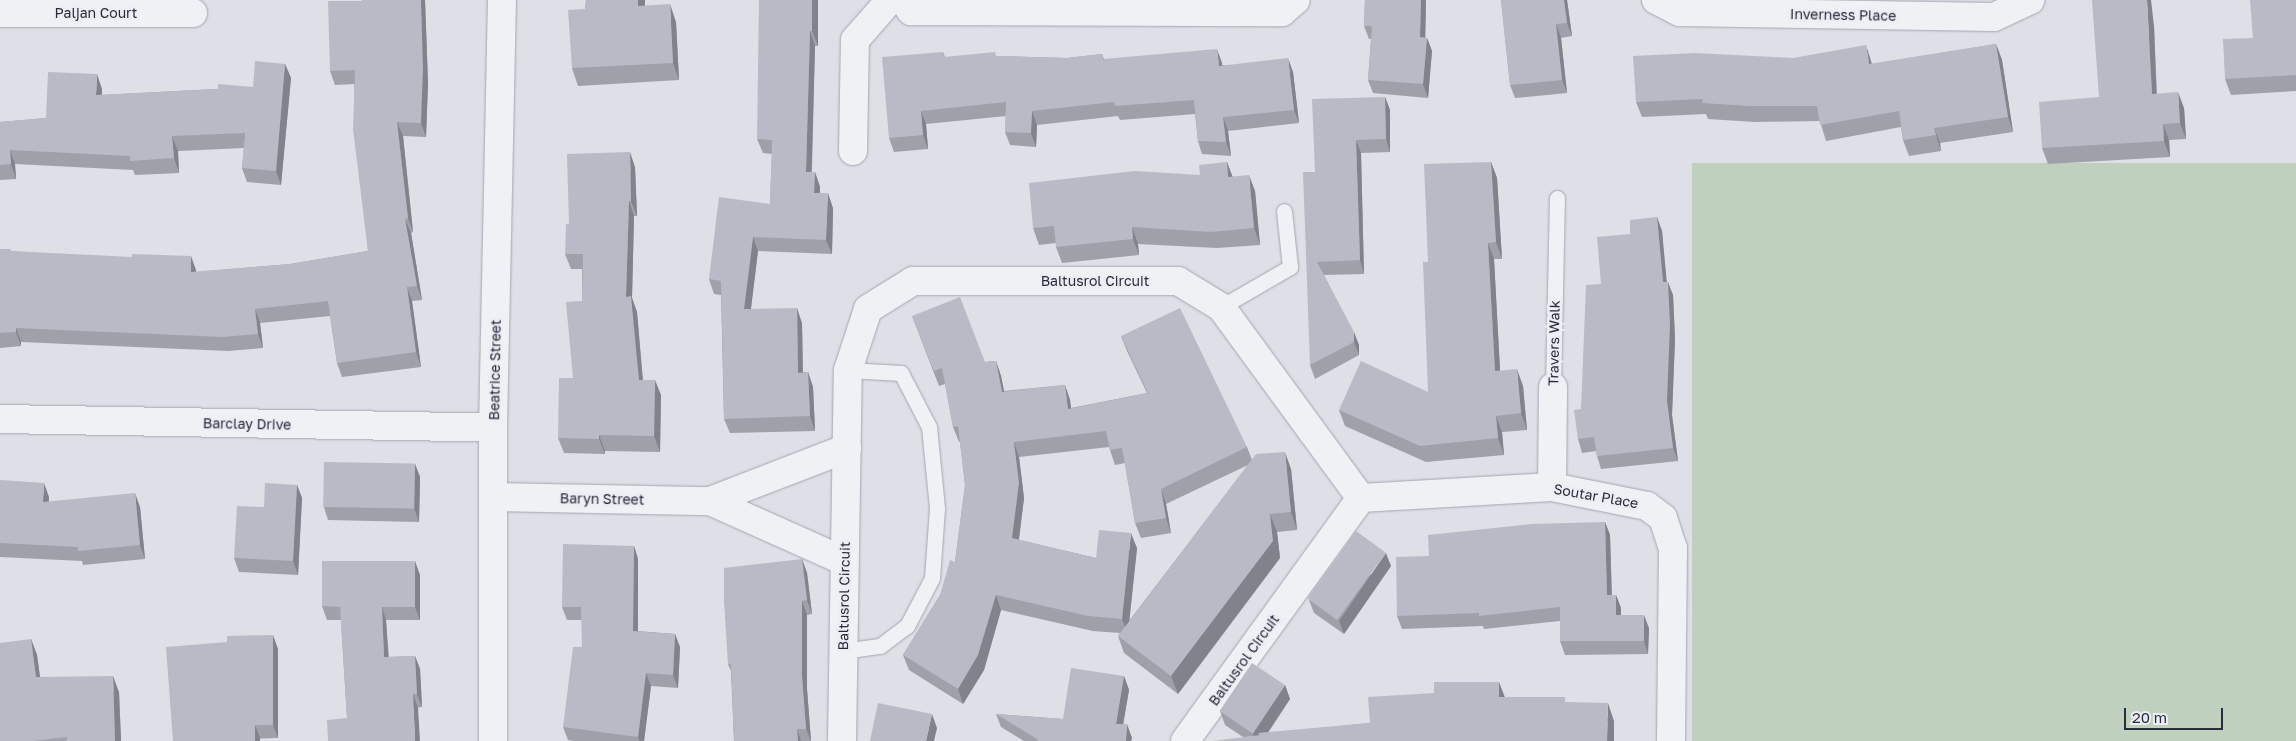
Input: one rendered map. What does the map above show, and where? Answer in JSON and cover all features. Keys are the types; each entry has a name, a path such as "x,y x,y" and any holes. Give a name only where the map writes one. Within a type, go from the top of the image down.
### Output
{"street":[{"name":"Beatrice Street","path":"493,741 494,428 502,0"},
{"path":"853,151 854,40 890,0"},
{"path":"903,0 911,11 1282,12 1296,0"},
{"name":"Inverness Place","path":"1656,0 1680,12 1994,17 2030,0"},
{"name":"Paljan Court","path":"0,13 193,13"},
{"name":"Baltusrol Circuit","path":"842,741 848,370 868,309 913,281 1178,281 1221,307 1361,498 1185,741"},
{"name":"Travers Walk","path":"1552,487 1553,387"},
{"name":"Barclay Drive","path":"0,419 494,428"},
{"name":"Baryn Street","path":"494,497 710,501 847,448"},
{"name":"Soutar Place","path":"1361,498 1552,487 1647,506 1663,518 1673,548 1671,741"},
{"name":"Baryn Street","path":"710,501 844,561"}],"lane":[{"name":"Travers Walk","path":"1553,387 1557,198"},
{"path":"1221,307 1290,267 1284,211"},
{"path":"843,651 880,646 907,626 932,578 937,508 929,427 901,373 848,370"}],"green space":[{"path":"1692,163 2296,163 2296,741 1692,741"}],"building":[{"path":"421,0 423,69 421,123 397,122 408,218 405,219 417,286 407,287 416,352 337,363 328,301 255,309 258,334 223,337 16,328 16,332 0,333 0,249 132,257 132,254 191,256 191,272 290,264 368,251 353,129 355,70 330,71 328,1"},
{"path":"586,0 638,0 638,6 670,4 673,63 572,68 568,10 585,9"},
{"path":"759,0 812,0 806,172 815,172 814,193 828,193 826,240 753,237 744,309 797,308 798,373 808,372 810,416 724,419 721,281 709,279 719,197 770,204 772,140 757,139"},
{"path":"1365,0 1421,0 1420,37 1427,38 1423,84 1368,80 1372,26 1364,26"},
{"path":"1501,0 1564,0 1567,23 1556,24 1562,80 1510,85"},
{"path":"2092,0 2147,0 2152,94 2178,92 2180,123 2163,124 2164,141 2042,148 2039,102 2099,97"},
{"path":"2250,0 2296,0 2296,75 2225,79 2223,39 2253,38"},
{"path":"1996,44 2008,117 1934,128 1936,135 1903,140 1899,111 1820,125 1817,106 1750,106 1702,103 1703,99 1636,102 1633,56 1695,53 1793,58 1866,45 1869,64"},
{"path":"1217,49 1219,66 1288,58 1294,110 1223,117 1226,142 1198,141 1194,100 1115,106 1114,102 1032,111 1031,133 1005,132 1006,102 921,111 923,135 889,138 882,57 943,52 944,57 995,52 996,56 1067,58 1102,54 1103,59"},
{"path":"255,61 285,64 276,171 242,168 245,133 172,136 174,158 130,161 130,156 10,150 11,164 0,165 0,122 46,118 48,72 97,74 96,95 218,89 218,84 253,87"},
{"path":"1385,97 1386,139 1356,140 1360,260 1317,262 1354,332 1354,342 1310,365 1303,172 1315,172 1312,99"},
{"path":"630,152 631,201 629,201 626,297 631,296 639,380 655,380 654,436 599,435 599,439 558,438 559,378 573,378 566,302 582,301 583,254 565,254 566,224 569,224 567,154"},
{"path":"1227,162 1228,177 1249,175 1254,228 1211,232 1132,227 1133,239 1056,247 1054,226 1033,228 1029,183 1135,171 1200,175 1199,165"},
{"path":"1491,162 1496,242 1488,243 1495,371 1517,369 1521,413 1496,416 1498,438 1420,446 1339,410 1361,361 1428,392 1423,262 1428,262 1424,164"},
{"path":"1657,217 1663,282 1668,282 1670,325 1667,401 1673,448 1597,456 1594,437 1578,439 1574,410 1581,409 1586,285 1601,284 1597,237 1630,234 1630,220"},
{"path":"960,297 985,362 996,361 1002,392 1065,385 1068,409 1148,393 1121,336 1180,308 1247,447 1161,489 1166,518 1135,523 1122,448 1110,450 1106,431 1014,442 1019,483 1012,538 1096,558 1099,530 1131,533 1122,619 1088,616 996,595 978,655 958,689 903,655 940,595 950,560 955,562 965,485 958,426 953,427 942,368 934,371 912,316"},
{"path":"1285,452 1291,512 1270,514 1273,541 1171,676 1118,636 1256,454"},
{"path":"324,462 415,464 414,509 323,507"},
{"path":"0,480 44,483 43,502 135,493 140,545 78,551 78,547 0,543"},
{"path":"265,483 297,485 293,561 234,558 237,506 264,507"},
{"path":"1605,522 1607,595 1616,595 1616,615 1644,615 1644,641 1560,641 1560,607 1479,616 1479,613 1397,616 1396,557 1429,556 1428,535 1532,524"},
{"path":"1356,531 1386,553 1337,620 1307,598"},
{"path":"563,544 634,546 633,631 675,634 673,675 646,673 638,737 563,727 573,647 582,647 581,607 562,607"},
{"path":"802,559 807,600 802,601 802,676 806,729 797,729 798,741 734,741 731,664 728,664 724,601 724,568"},
{"path":"322,561 415,561 415,607 382,607 384,657 415,656 417,694 413,694 415,741 328,741 327,720 347,718 340,607 322,606"},
{"path":"273,635 273,725 255,725 255,741 173,741 166,647 227,642 227,636"},
{"path":"31,639 36,677 113,676 115,741 67,741 67,737 33,741 0,741 0,643"},
{"path":"1252,663 1285,685 1253,733 1220,711"},
{"path":"1071,668 1124,676 1116,724 1127,724 1126,741 1038,741 996,714 1063,719"},
{"path":"1434,682 1499,682 1499,697 1565,697 1565,702 1608,703 1607,741 1213,741 1260,735 1258,733 1370,723 1368,697 1434,693"},
{"path":"878,703 932,714 926,741 870,741"}]}
